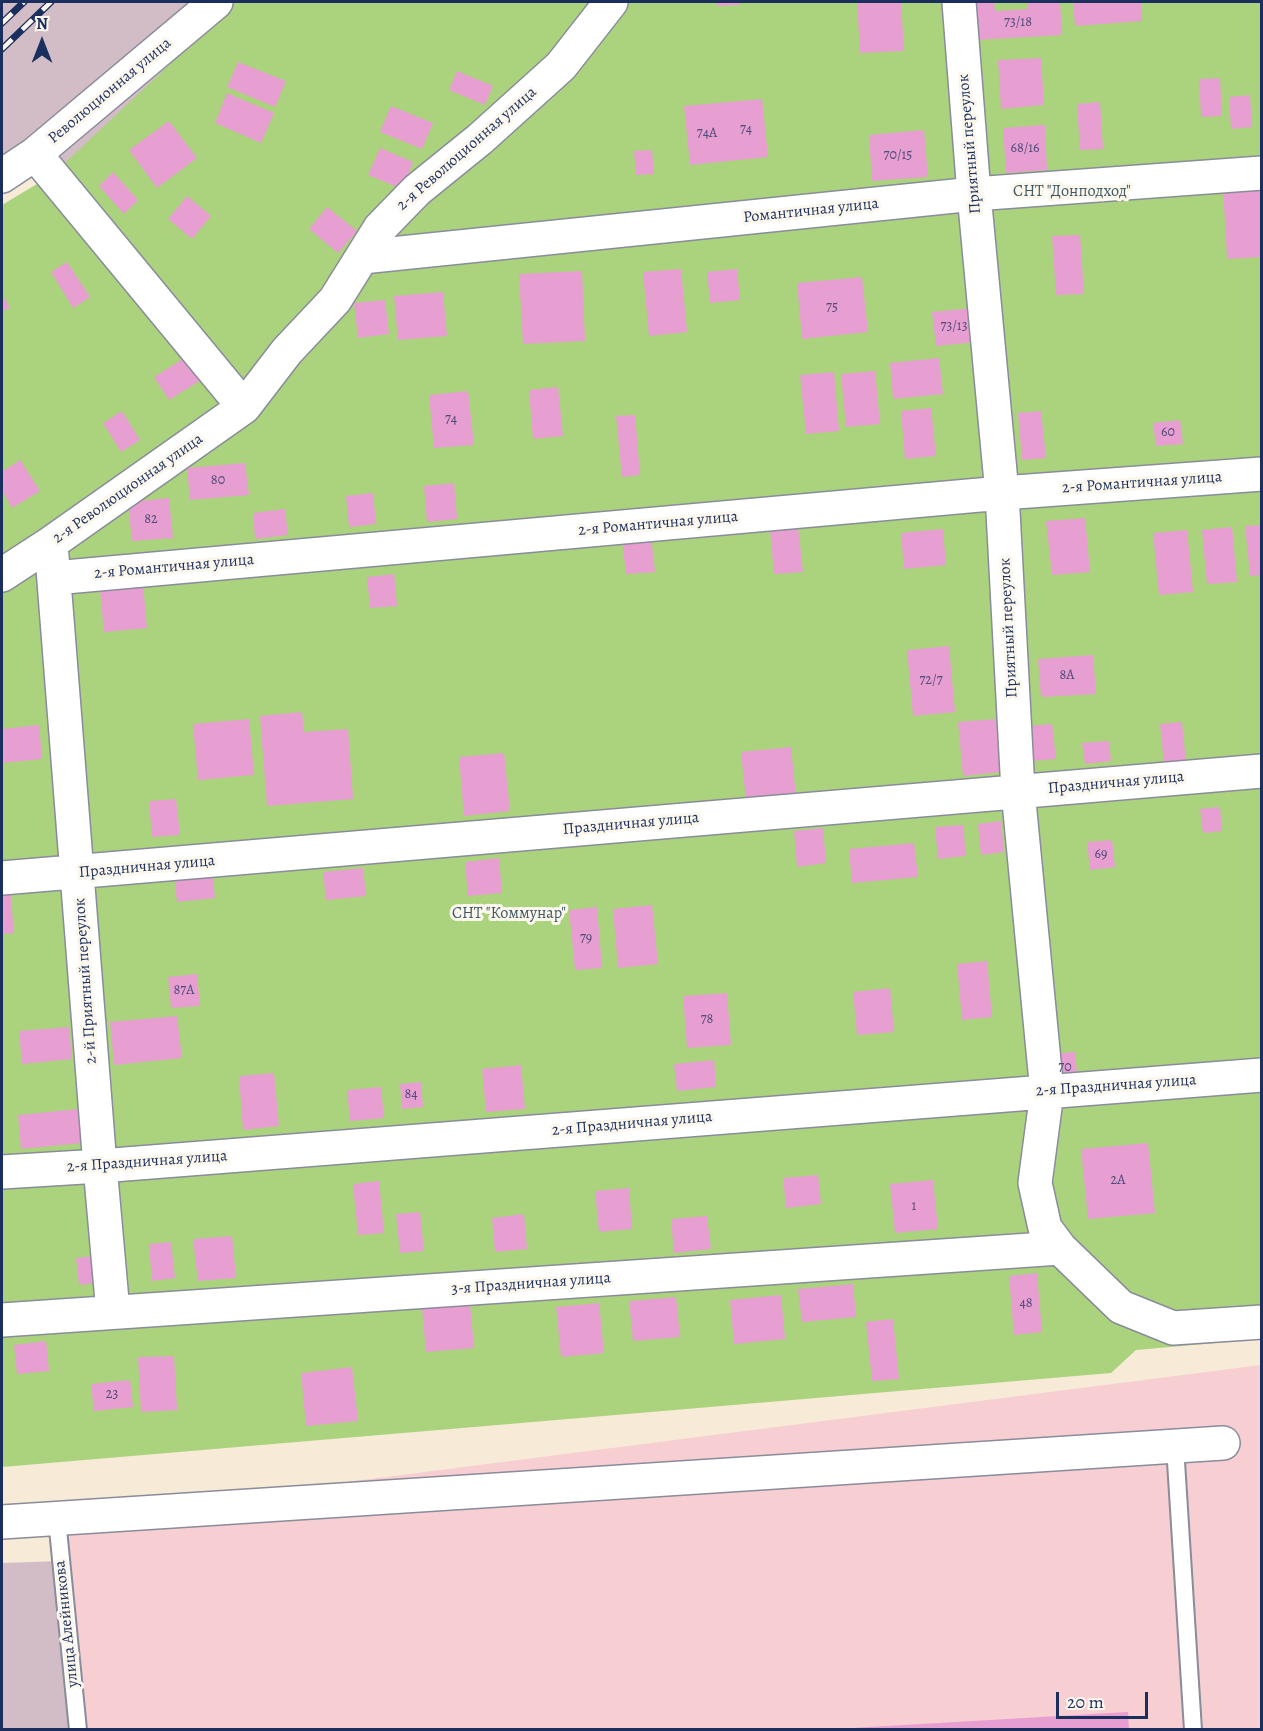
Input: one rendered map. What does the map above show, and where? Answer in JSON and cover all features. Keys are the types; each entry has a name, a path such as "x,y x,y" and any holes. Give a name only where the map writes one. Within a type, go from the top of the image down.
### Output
{"street":[{"name":"Революционная улица","path":"2,176 35,154 216,2"},
{"name":"2-я Революционная улица","path":"2,575 244,407 288,351 335,300 380,228 417,190 480,139 561,66 611,2"},
{"name":"Приятный переулок","path":"959,2 974,194 1002,493 1018,790 1047,1092 1035,1183 1045,1228 1060,1248 1121,1307 1173,1328 1262,1322"},
{"path":"35,154 244,407"},
{"name":"Романтичная улица","path":"362,257 974,194 1262,173"},
{"name":"2-я Романтичная улица","path":"54,578 1002,493 1262,474"},
{"name":"2-й Приятный переулок","path":"51,543 113,1312"},
{"name":"Праздничная улица","path":"2,878 1262,771"},
{"name":"2-я Праздничная улица","path":"2,1172 100,1167 1262,1075"},
{"name":"3-я Праздничная улица","path":"2,1320 1060,1248"},
{"path":"2,1522 1223,1443"}],"lane":[{"path":"1175,1446 1193,1730"},
{"name":"улица Алейникова","path":"57,1519 78,1730"}],"shaded area":[{"path":"2,2 292,2 65,183 43,166 2,192"},
{"path":"1261,1365 1261,1729 79,1729 57,1519"},
{"path":"60,1561 73,1729 2,1729 2,1563"}],"green space":[{"name":"СНТ \"Коммунар\"","path":"236,2 1261,2 1261,1339 1136,1350 1111,1373 2,1467 2,205 52,175"}],"building":[{"path":"717,2 739,2 739,5 717,6"},
{"path":"857,2 901,2 904,51 860,53"},
{"path":"974,2 994,2 995,11 1028,9 1028,2 1060,2 1062,35 976,40"},
{"path":"1073,2 1141,2 1142,21 1075,26"},
{"path":"1041,58 1044,105 1001,109 998,60"},
{"path":"238,62 286,81 275,107 227,87"},
{"path":"457,71 493,86 485,105 449,90"},
{"path":"1220,78 1222,116 1201,117 1199,79"},
{"path":"227,93 274,113 261,143 215,123"},
{"path":"1250,95 1252,127 1231,129 1229,97"},
{"path":"762,99 768,157 690,165 684,106"},
{"path":"1100,102 1103,149 1080,150 1077,104"},
{"path":"391,106 433,123 422,149 380,132"},
{"path":"169,121 197,158 157,188 129,150"},
{"path":"1045,125 1047,170 1006,173 1003,128"},
{"path":"924,130 928,177 872,181 869,135"},
{"path":"380,148 413,162 402,189 368,175"},
{"path":"652,150 654,174 636,175 634,151"},
{"path":"113,172 138,200 124,214 99,186"},
{"path":"1262,184 1262,257 1227,259 1223,186"},
{"path":"187,196 211,216 192,239 168,219"},
{"path":"327,207 357,231 338,253 309,229"},
{"path":"1080,235 1084,294 1056,295 1052,236"},
{"path":"67,262 90,297 73,308 51,272"},
{"path":"681,269 687,332 649,336 643,272"},
{"path":"737,269 740,300 710,303 707,272"},
{"path":"582,271 585,341 523,344 519,274"},
{"path":"862,277 868,332 802,339 797,283"},
{"path":"443,292 447,336 398,340 394,296"},
{"path":"2,295 10,307 2,312"},
{"path":"385,300 389,334 358,338 354,303"},
{"path":"972,308 976,342 936,346 932,312"},
{"path":"186,357 201,380 169,400 154,377"},
{"path":"939,358 943,394 893,399 890,363"},
{"path":"875,371 880,424 846,427 841,374"},
{"path":"834,372 839,431 806,434 800,375"},
{"path":"558,387 563,436 533,439 529,390"},
{"path":"468,391 474,445 434,448 429,395"},
{"path":"931,408 936,456 905,459 901,411"},
{"path":"122,411 140,440 121,452 103,423"},
{"path":"1041,411 1046,458 1022,460 1018,413"},
{"path":"635,415 640,475 622,477 616,416"},
{"path":"1180,420 1183,444 1156,446 1153,423"},
{"path":"20,460 40,491 12,508 2,490 2,472"},
{"path":"245,463 249,495 190,500 187,468"},
{"path":"454,483 457,519 427,522 424,486"},
{"path":"373,493 376,524 349,527 346,496"},
{"path":"169,498 173,538 132,541 128,502"},
{"path":"285,509 288,535 255,539 253,513"},
{"path":"1085,518 1090,572 1052,575 1046,521"},
{"path":"1262,525 1262,575 1250,576 1245,526"},
{"path":"798,527 803,572 774,574 770,530"},
{"path":"1232,527 1237,582 1207,584 1202,530"},
{"path":"943,529 946,565 904,569 901,533"},
{"path":"1187,530 1193,592 1159,595 1153,533"},
{"path":"651,537 655,572 626,574 622,540"},
{"path":"394,574 397,606 370,608 367,577"},
{"path":"143,585 147,628 104,632 100,590"},
{"path":"949,646 955,712 913,716 907,650"},
{"path":"1093,655 1096,694 1041,697 1038,659"},
{"path":"302,712 304,732 348,729 353,799 267,806 260,716"},
{"path":"249,719 254,775 198,780 193,724"},
{"path":"996,719 1001,772 963,776 958,722"},
{"path":"1182,722 1186,762 1164,764 1160,724"},
{"path":"1052,724 1056,759 1031,761 1028,726"},
{"path":"39,725 42,759 2,763 2,729"},
{"path":"1109,741 1111,761 1085,764 1082,743"},
{"path":"791,747 796,797 746,801 741,752"},
{"path":"504,753 510,811 464,816 459,757"},
{"path":"176,799 180,835 152,837 149,801"},
{"path":"1220,807 1222,831 1203,833 1200,809"},
{"path":"1001,821 1004,852 981,855 978,824"},
{"path":"963,825 966,856 938,859 935,827"},
{"path":"823,828 826,863 797,867 794,831"},
{"path":"1112,840 1115,867 1090,870 1087,842"},
{"path":"914,843 918,877 852,883 849,849"},
{"path":"499,858 502,893 468,896 465,862"},
{"path":"363,868 366,896 326,900 323,872"},
{"path":"212,870 215,898 177,902 174,874"},
{"path":"10,889 14,933 2,934 2,890"},
{"path":"652,905 658,964 618,968 613,909"},
{"path":"597,907 602,968 575,970 569,910"},
{"path":"987,961 992,1017 962,1020 957,964"},
{"path":"197,974 200,1006 171,1008 168,977"},
{"path":"890,988 894,1032 857,1035 853,992"},
{"path":"727,993 731,1045 687,1048 683,996"},
{"path":"177,1016 182,1058 114,1065 110,1022"},
{"path":"69,1027 72,1059 22,1064 19,1031"},
{"path":"1075,1052 1078,1083 1055,1085 1053,1054"},
{"path":"714,1060 716,1087 677,1091 674,1064"},
{"path":"521,1065 525,1109 486,1112 482,1069"},
{"path":"274,1073 279,1126 243,1130 239,1076"},
{"path":"421,1082 423,1107 402,1109 400,1084"},
{"path":"381,1087 384,1118 350,1121 347,1090"},
{"path":"78,1109 82,1143 21,1149 18,1115"},
{"path":"1148,1143 1155,1213 1088,1219 1081,1149"},
{"path":"818,1175 821,1204 786,1208 783,1178"},
{"path":"933,1180 938,1229 895,1233 890,1184"},
{"path":"379,1181 384,1233 358,1235 353,1184"},
{"path":"629,1188 632,1229 599,1232 595,1191"},
{"path":"420,1212 424,1251 400,1253 396,1214"},
{"path":"524,1214 527,1249 495,1252 492,1218"},
{"path":"707,1216 711,1249 674,1253 671,1219"},
{"path":"232,1236 236,1278 198,1281 193,1239"},
{"path":"171,1242 175,1278 152,1281 149,1244"},
{"path":"95,1256 97,1283 79,1285 76,1258"},
{"path":"1037,1273 1042,1332 1014,1335 1009,1276"},
{"path":"853,1284 856,1317 802,1322 798,1289"},
{"path":"781,1295 785,1339 734,1344 730,1300"},
{"path":"676,1297 680,1337 633,1341 629,1301"},
{"path":"599,1303 604,1353 561,1357 556,1307"},
{"path":"470,1304 474,1348 426,1352 422,1308"},
{"path":"893,1319 899,1379 872,1381 866,1322"},
{"path":"46,1341 49,1371 17,1374 14,1345"},
{"path":"174,1356 177,1410 141,1412 138,1357"},
{"path":"352,1367 358,1421 306,1426 301,1373"},
{"path":"130,1380 133,1407 94,1411 91,1384"},
{"path":"1128,1712 1129,1730 853,1730 852,1728"}],"railway":[{"path":"2,23 24,2"},
{"path":"2,49 51,2"}],"park label":[{"name":"СНТ \"Донподход\"","path":"1072,192"}]}
